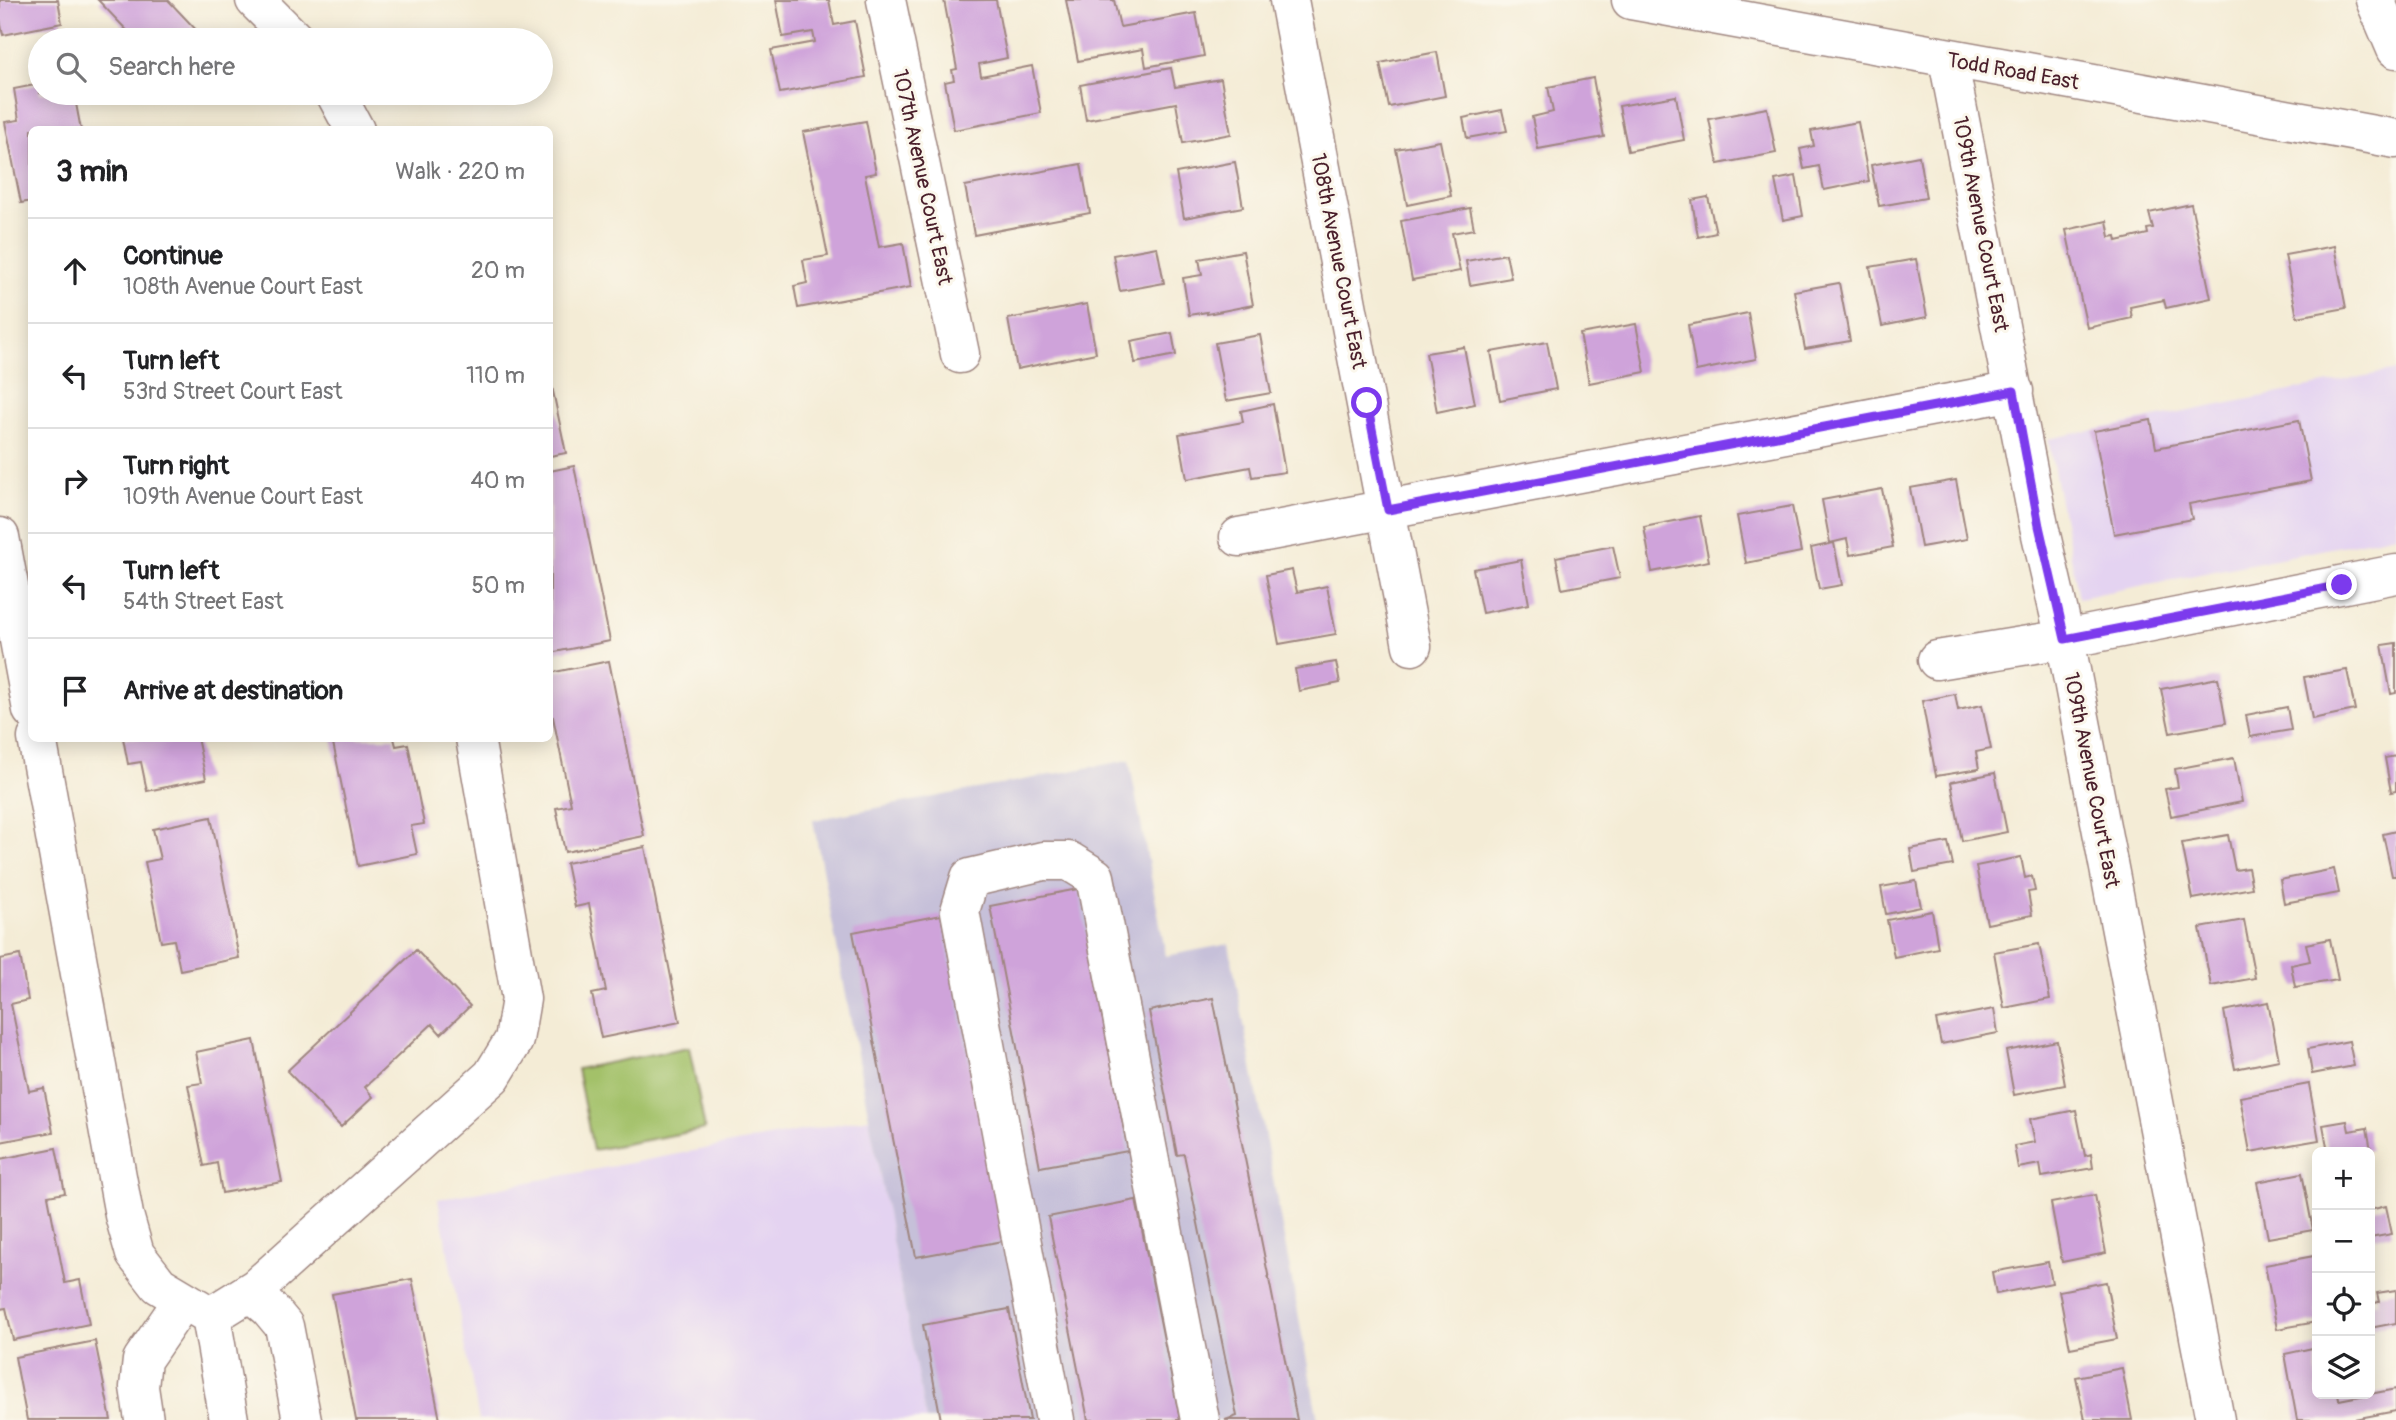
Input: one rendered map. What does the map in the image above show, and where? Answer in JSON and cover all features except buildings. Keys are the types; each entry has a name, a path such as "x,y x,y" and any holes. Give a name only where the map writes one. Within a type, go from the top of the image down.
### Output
{"street":[{"path":"255,0 283,28"},
{"name":"107th Avenue Court East","path":"886,0 960,355"},
{"name":"108th Avenue Court East","path":"1289,0 1412,646"},
{"name":"Todd Road East","path":"1631,0 2396,139"},
{"path":"2375,0 2396,49"},
{"name":"109th Avenue Court East","path":"1948,59 2039,526 2065,639 2215,1420"},
{"path":"341,105 353,126"},
{"path":"1239,537 2014,391"},
{"path":"0,537 28,688"},
{"path":"1937,660 2065,639 2396,574"},
{"path":"38,742 124,1215 135,1254 159,1285 197,1308 229,1420"},
{"path":"144,1420 139,1387 142,1360 197,1308 250,1292 492,1076 514,1040 521,999 475,742"},
{"path":"1055,1420 960,911 971,878 1043,861 1069,861 1095,877 1200,1420"},
{"path":"250,1292 269,1308 284,1326 303,1420"}],"shaded area":[{"path":"2396,370 2396,535 2079,598 2048,439"},
{"path":"1129,760 1166,956 1229,944 1318,1420 926,1420 813,820"},
{"path":"869,1118 926,1420 479,1420 438,1199"}],"green space":[{"path":"689,1047 705,1129 593,1150 577,1069"}],"route":[{"path":"1367,403 1388,510 2014,391 2039,526 2065,639 2342,585"}]}
